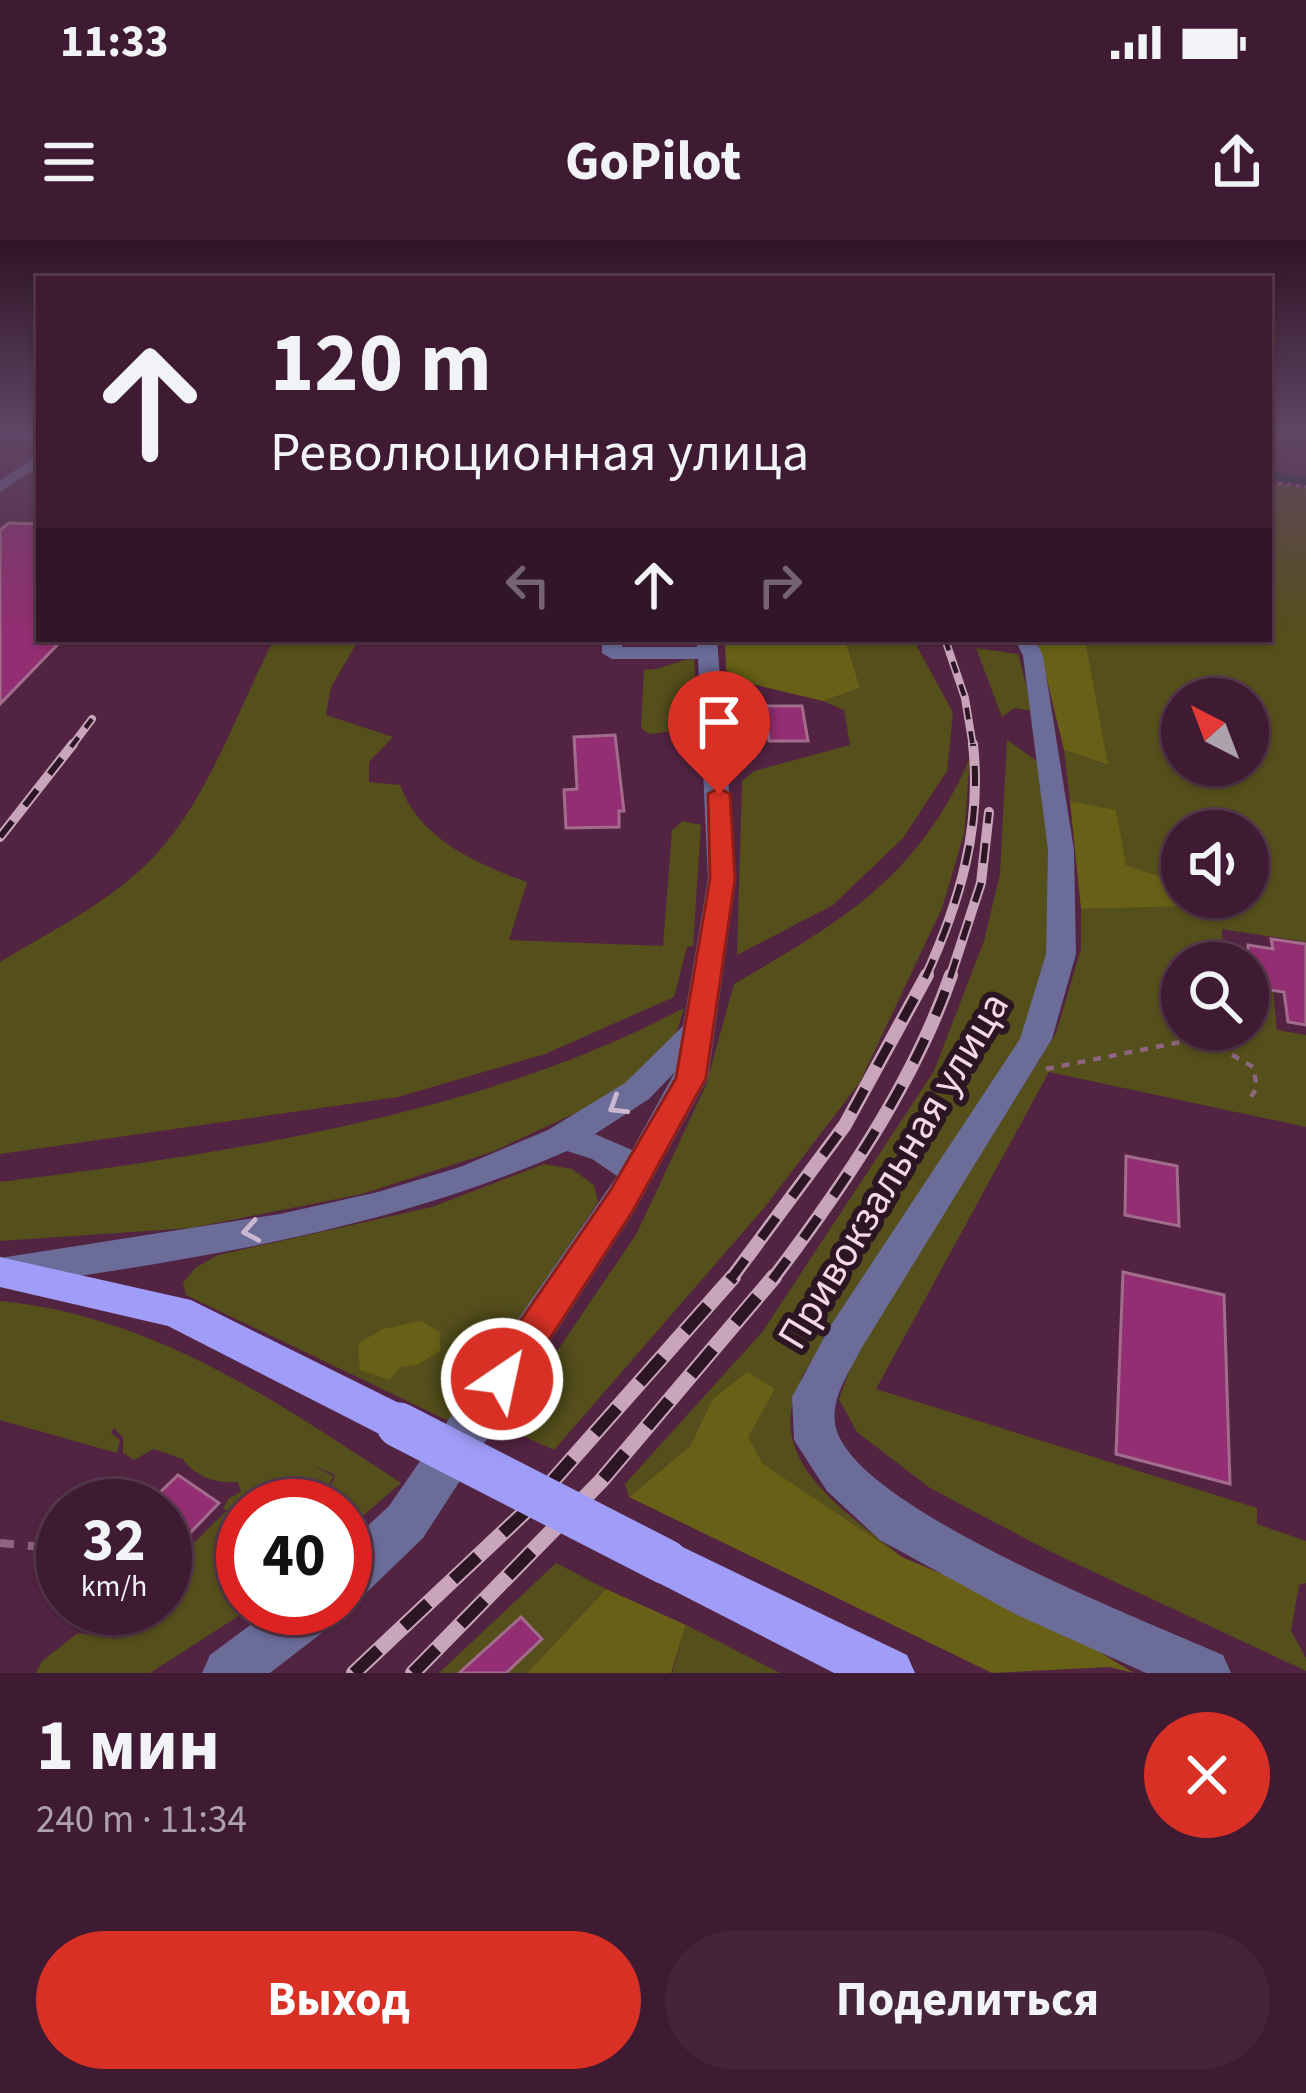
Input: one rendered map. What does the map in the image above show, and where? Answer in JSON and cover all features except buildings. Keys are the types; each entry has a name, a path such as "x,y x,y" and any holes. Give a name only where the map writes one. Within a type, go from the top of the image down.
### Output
{"main road":[{"path":"2,1272 177,1312 889,1673"}],"street":[{"path":"372,1554 406,1522 639,1173 691,1078 722,879 708,646 612,653 612,642"},
{"name":"Привокзальная улица","path":"1026,642 1033,656 1061,850 1061,954 1036,1039 846,1337 814,1397 816,1440 843,1476 897,1524 1033,1597 1205,1673"},
{"path":"2,1272 314,1220 469,1178 567,1138 640,1091 672,1063 700,1026"},
{"path":"567,1138 605,1150 639,1173"},
{"path":"228,1673 278,1635"}],"path":[{"path":"1017,1068 1075,1070 1162,1041 1211,1043 1253,1067 1257,1087 1249,1102"},
{"path":"0,1543 36,1546"}],"shaded area":[{"path":"1272,499 1306,499 1306,942 1222,929 1222,942 1161,942 1161,1050 1269,1050 1269,991 1273,992 1277,1030 1306,1035 1306,1127 1049,1072 876,1389 1257,1508 1257,1524 1306,1541 1306,1583 1299,1585 1291,1631 1306,1658 1306,1671 1049,1551 930,1488 857,1432 839,1399 853,1360 1056,1033 1081,949 1081,909 1161,906 1161,918 1269,918 1269,810 1161,810 1161,877 1125,865 1116,811 1070,801 1064,750 1107,765 1086,642 1272,642"},
{"path":"273,642 357,642 331,687 326,715 393,737 369,762 369,782 400,785 435,835 470,858 527,882 509,940 663,946 672,830 683,821 701,825 693,946 687,947 674,997 545,1054 398,1097 0,1154 0,962 109,895 148,863 182,821 212,771"},
{"path":"725,642 846,642 860,688 823,701 752,684 726,670"},
{"path":"846,642 915,642 953,713 947,771 903,838 833,905 737,955 742,781 754,771 850,745 844,710 823,701 860,688"},
{"path":"1038,642 1086,642 1108,765 1064,750"},
{"path":"976,648 1018,654 1033,711 1014,708 1002,717"},
{"path":"694,659 698,714 672,720 673,731 649,734 641,728 644,670"},
{"path":"1007,740 1041,764 1054,926 1020,1044 802,1376 791,1412 791,1435 811,1476 846,1512 902,1557 762,1464 748,1438 712,1400 690,1446 629,1497 625,1484 763,1331 934,1071 984,941 1000,874"},
{"path":"970,758 964,834 942,908 860,1082 764,1208 554,1450 505,1428 637,1233 706,1085 734,984 873,893 926,836"},
{"path":"1070,801 1116,810 1126,865 1161,877 1161,907 1081,909"},
{"path":"684,1008 674,1041 657,1066 584,1109 492,1152 362,1194 191,1228 0,1241 0,1182 262,1143 439,1103 606,1045"},
{"path":"544,1164 572,1169 594,1185 598,1202 451,1422 186,1295 183,1283 195,1268 218,1255 432,1207"},
{"path":"0,1301 110,1324 161,1343 259,1393 401,1483 372,1508 372,1479 333,1479 335,1475 312,1465 332,1479 216,1480 183,1459 154,1449 134,1460 123,1453 123,1437 114,1428 111,1433 120,1440 117,1453 0,1420"},
{"path":"421,1321 440,1332 440,1351 417,1365 400,1367 390,1380 360,1370 358,1344 382,1329"},
{"path":"747,1372 775,1389 748,1437 763,1464 902,1557 1037,1614 1134,1673 1109,1667 992,1673 629,1497 690,1446 712,1400"},
{"path":"216,1521 216,1631 150,1673 36,1673 42,1661 75,1635 116,1639 121,1635 192,1635 192,1545"},
{"path":"556,1563 606,1589 527,1673 439,1673"},
{"path":"606,1589 686,1625 671,1673 527,1673"},
{"path":"686,1625 780,1673 672,1673"}],"railway":[{"path":"946,642 965,698 973,747"},
{"path":"71,747 92,719"},
{"path":"0,837 73,744"},
{"path":"925,978 966,864 974,805 973,744"},
{"path":"951,975 981,883 989,812"},
{"path":"730,1280 845,1125 927,975"},
{"path":"772,1280 896,1096 951,975"},
{"path":"354,1673 527,1510 733,1277"},
{"path":"413,1673 601,1481 774,1277"}],"route":[{"path":"502,1379 639,1173 691,1078 722,879 719,794"}]}
